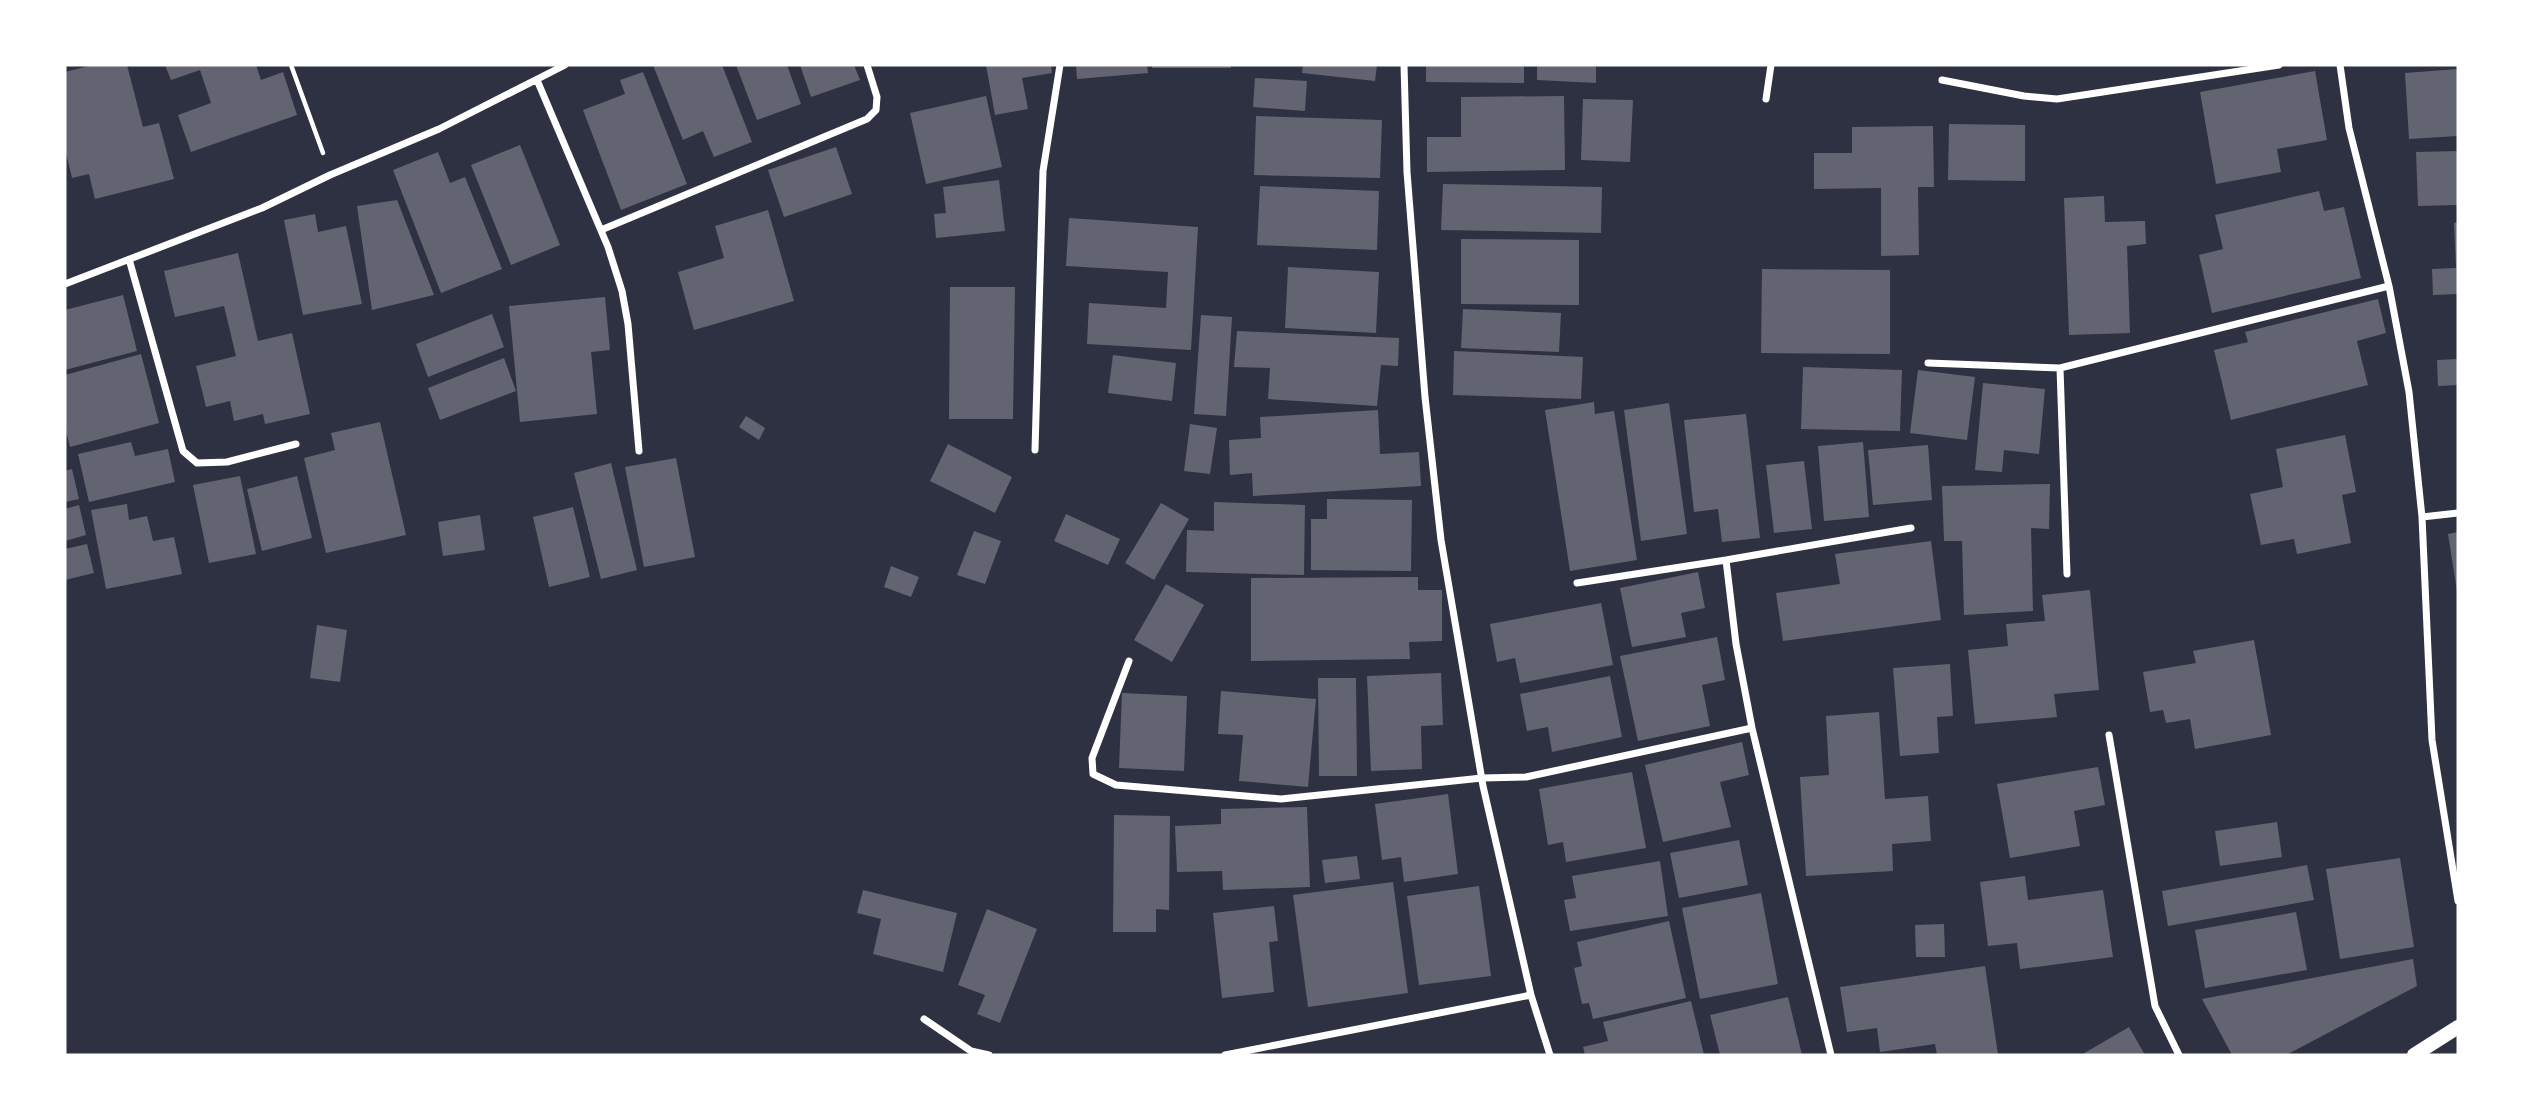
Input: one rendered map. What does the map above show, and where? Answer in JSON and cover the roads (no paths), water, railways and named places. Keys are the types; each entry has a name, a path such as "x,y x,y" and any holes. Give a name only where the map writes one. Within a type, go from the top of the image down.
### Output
{"main road":[{"path":"2414,1055 2458,1027"}],"street":[{"path":"65,284 262,208 330,174 439,129 565,65"},
{"path":"601,230 867,119 876,110 877,97 867,65"},
{"path":"1035,450 1043,171 1060,65"},
{"path":"1405,65 1407,172 1441,540 1482,778 1531,995 1550,1055"},
{"path":"1766,99 1772,65"},
{"path":"1942,80 2032,98 2057,99 2279,65"},
{"path":"2340,65 2349,128 2389,286 2409,392 2422,517 2432,740 2458,901"},
{"path":"537,80 601,230 622,291 628,324 639,451"},
{"path":"129,259 183,451 197,463 227,462 296,444"},
{"path":"1928,363 2060,368 2389,286"},
{"path":"2060,368 2067,574"},
{"path":"2422,517 2458,513"},
{"path":"1577,583 1911,528"},
{"path":"1726,560 1736,644 1752,728 1831,1055"},
{"path":"1129,661 1092,758 1093,775 1116,785 1281,799 1482,778 1525,777 1752,728"},
{"path":"2109,736 2155,1006 2179,1055"},
{"path":"1225,1055 1531,995"},
{"path":"924,1019 971,1051 989,1055"}]}
